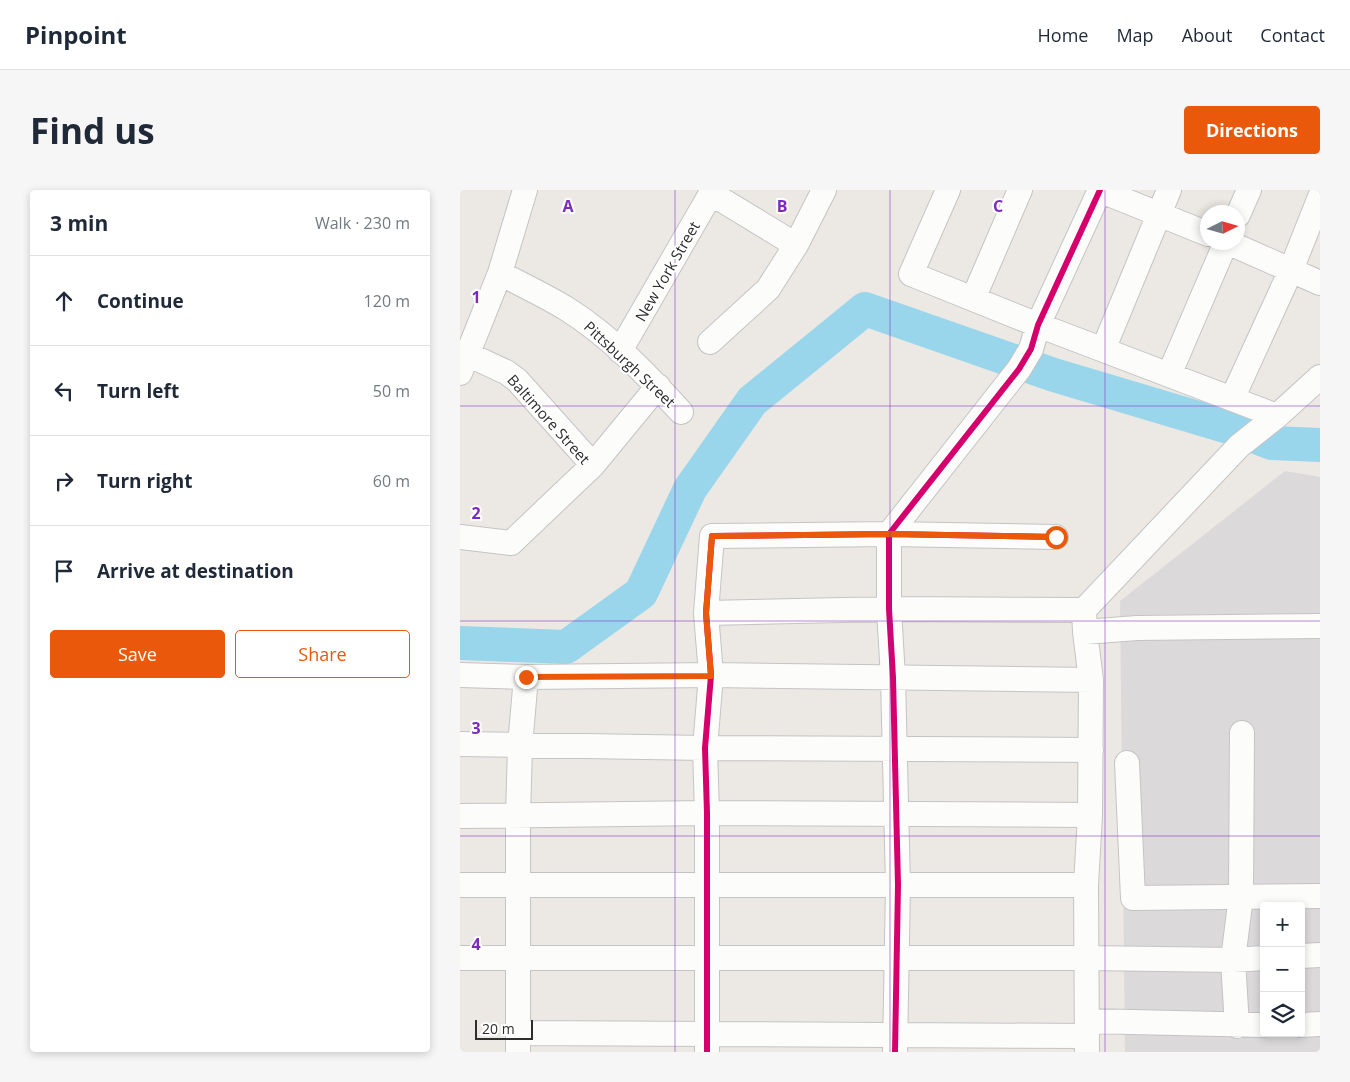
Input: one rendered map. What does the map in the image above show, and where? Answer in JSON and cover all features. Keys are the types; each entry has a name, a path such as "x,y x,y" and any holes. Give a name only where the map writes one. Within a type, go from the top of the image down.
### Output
{"street":[{"path":"464,364 500,273 525,190"},
{"path":"710,342 768,289 796,245 824,190"},
{"path":"948,190 912,274 1038,326 1232,399 1268,423"},
{"path":"973,299 1020,190"},
{"path":"895,1044 898,885 894,678 889,609 889,534 1025,359 1099,190 1200,231"},
{"path":"1103,350 1168,190"},
{"path":"1243,205 1249,190"},
{"path":"712,192 796,245"},
{"name":"New York Street","path":"620,351 712,192"},
{"path":"1232,399 1291,270 1320,197"},
{"path":"1169,376 1223,250"},
{"path":"1245,250 1320,283"},
{"name":"Pittsburgh Street","path":"500,273 566,309 592,327 658,386 680,412"},
{"path":"1087,1036 1086,885 1090,815 1091,680 1085,621 1239,446 1316,381 1320,363"},
{"name":"Baltimore Street","path":"460,537 511,543 593,465 517,380 506,372 464,364"},
{"path":"593,465 658,386"},
{"path":"707,1043 707,813 705,748 711,676 706,613 712,536 889,534 1056,537"},
{"path":"706,613 889,609 1085,621 1137,628 1320,626"},
{"path":"460,675 1091,680"},
{"path":"526,677 520,746 518,816 518,1042 895,1044 1087,1036 1260,1025"},
{"path":"1237,1026 1234,960 1241,896 1242,733"},
{"path":"460,744 705,748 1091,750"},
{"path":"1127,763 1133,898 1320,896"},
{"path":"460,816 896,812 1090,815"},
{"path":"460,885 1086,885"},
{"path":"1305,956 1320,955"},
{"path":"460,958 897,957 1234,960 1260,958"},
{"path":"1305,1025 1320,1024"}],"shaded area":[{"path":"1285,471 1320,477 1320,1052 1125,1052 1120,601"}],"waterway":[{"path":"460,643 566,647 641,593 690,489 752,401 865,309 1054,375 1235,429 1272,443 1320,445"}],"cycle path":[{"path":"895,1052 898,885 893,678 889,609 889,534 1019,369 1031,349 1038,325 1100,190"},
{"path":"707,1052 707,813 705,748 711,675 706,613 712,536 889,534 1056,537"}],"route":[{"path":"526,677 711,676 706,613 712,536 889,534 1056,537"}]}
